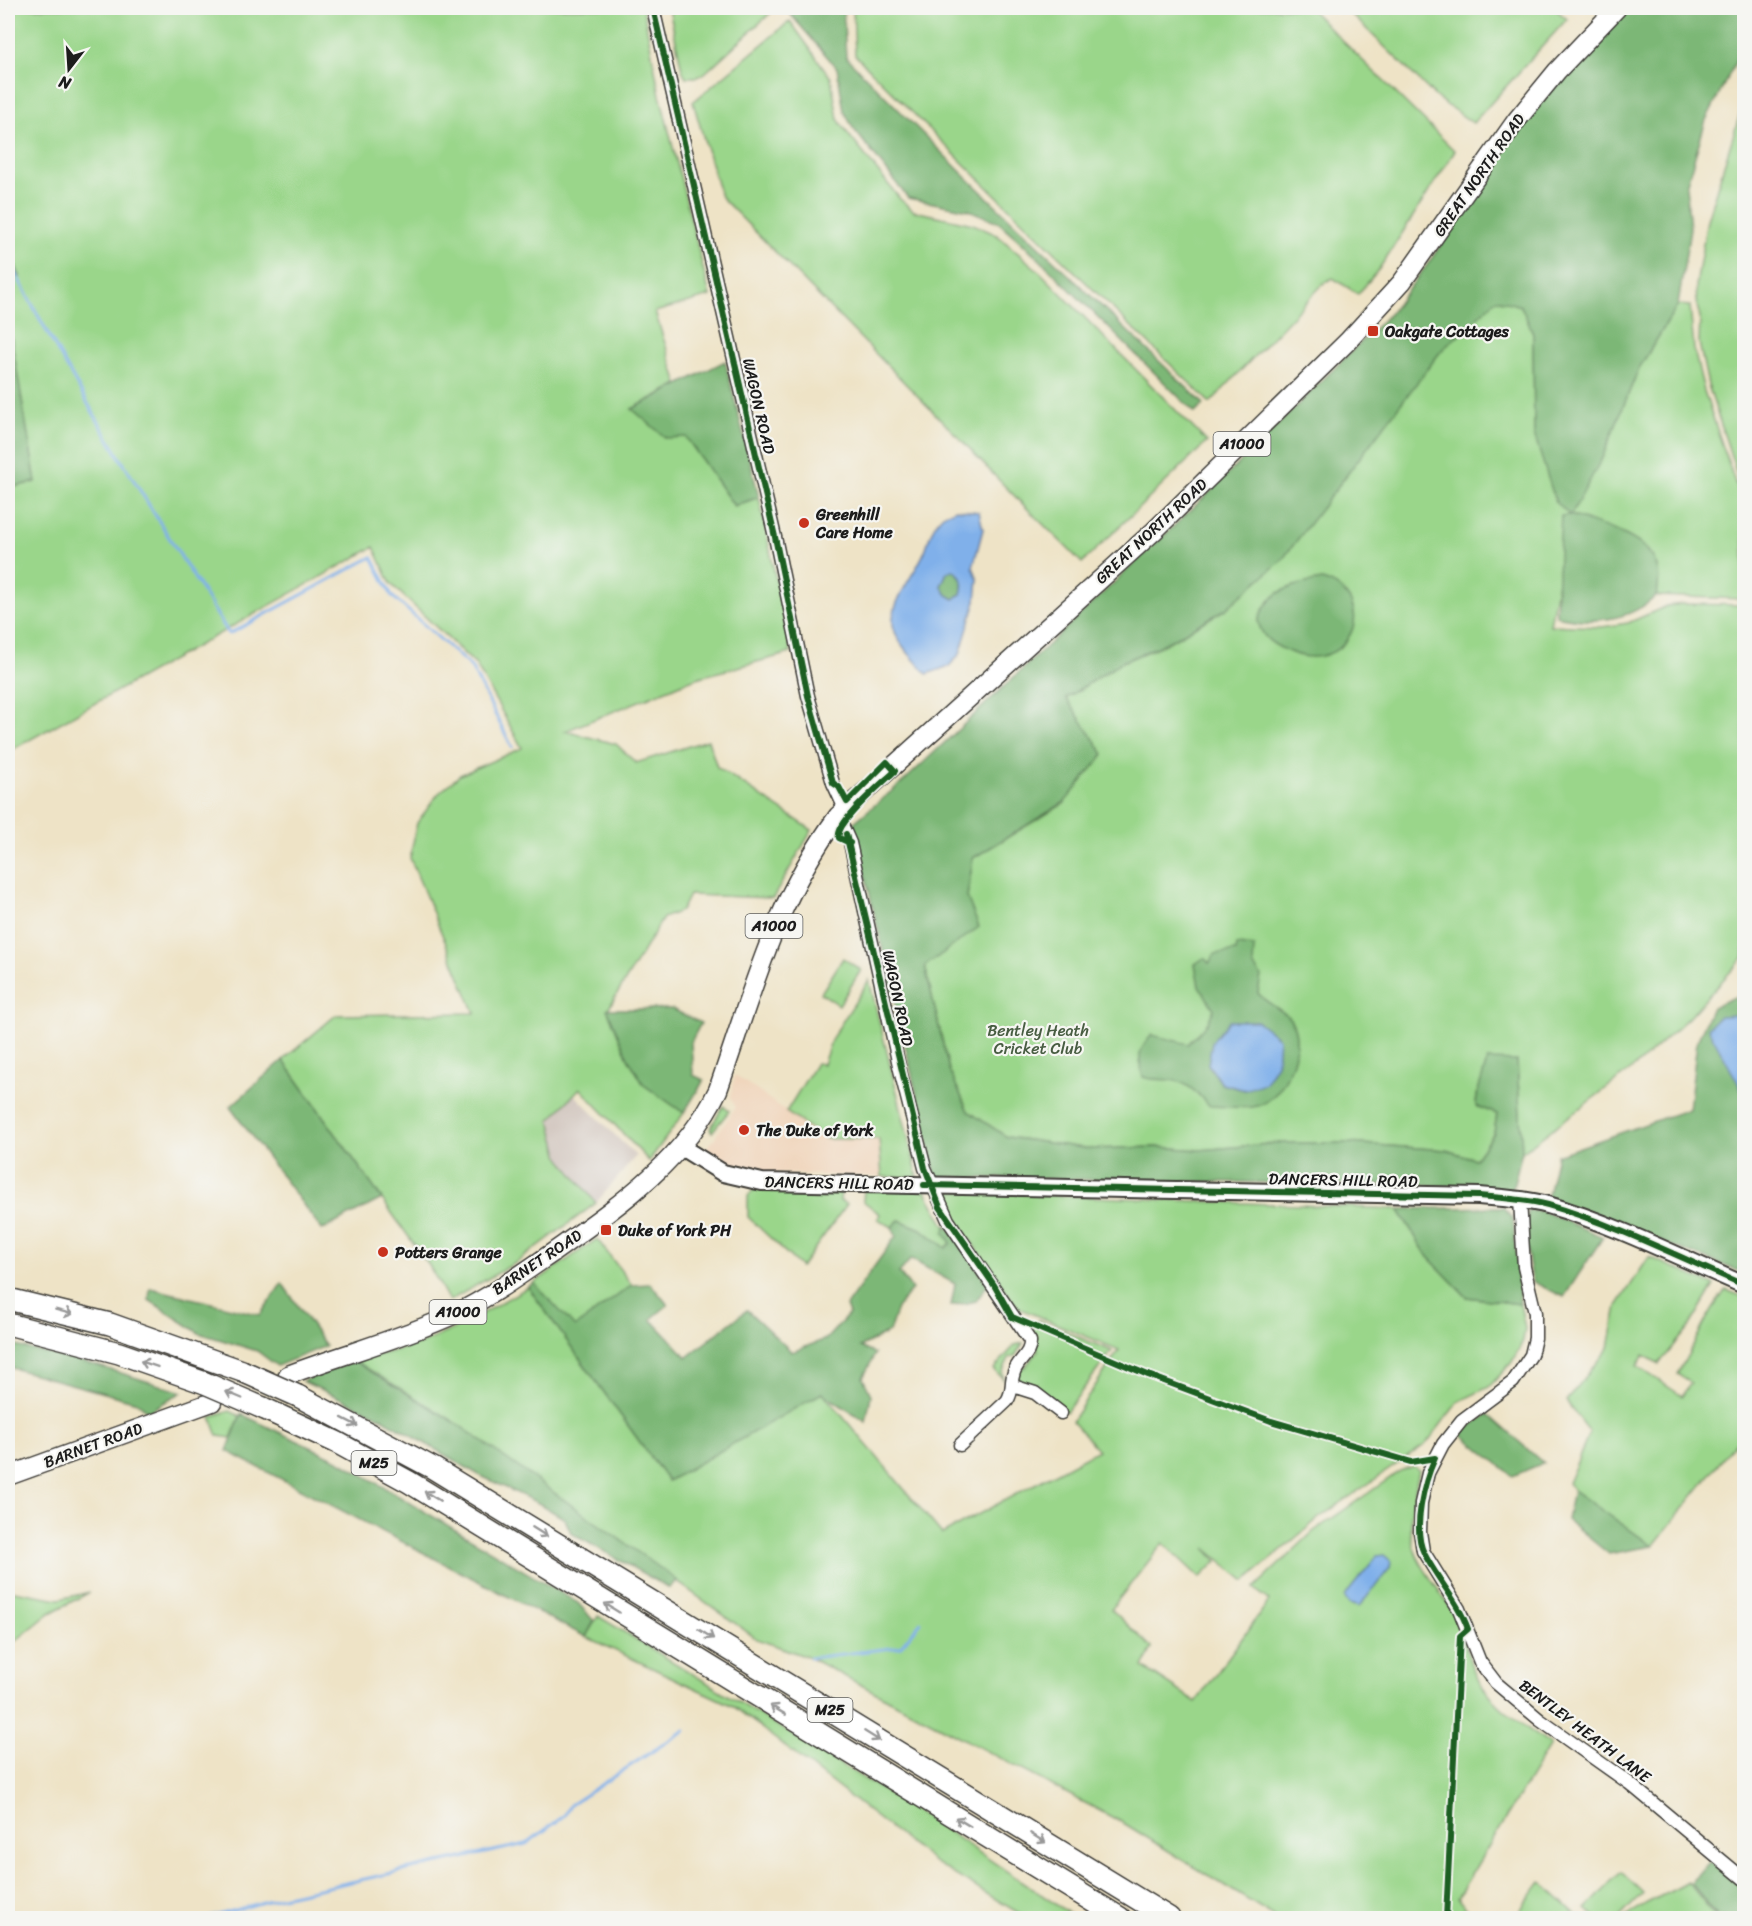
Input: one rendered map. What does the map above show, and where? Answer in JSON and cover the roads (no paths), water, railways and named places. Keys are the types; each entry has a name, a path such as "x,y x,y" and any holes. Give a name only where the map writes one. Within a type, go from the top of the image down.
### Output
{"highway":[{"name":"M25","path":"8,1299 110,1324 242,1371 298,1396 433,1468 1169,1918"},
{"name":"M25","path":"8,1324 119,1353 208,1393 263,1408 336,1442 409,1482 1120,1918"}],"main road":[{"name":"GREAT NORTH ROAD","path":"822,838 842,813 1154,531 1347,342 1402,282 1523,113 1557,71 1617,8"},
{"name":"BARNET ROAD","path":"288,1375 436,1322 498,1290 609,1212 656,1173 697,1127 718,1090 775,923 807,860 822,838"},
{"name":"BARNET ROAD","path":"8,1476 208,1393"}],"street":[{"name":"WAGON ROAD","path":"653,8 773,527 808,696 850,843 900,1070 932,1185 948,1220 1027,1336 1030,1346 1014,1372 1013,1386"},
{"name":"DANCERS HILL ROAD","path":"681,1147 723,1173 747,1181 1479,1196 1521,1200 1578,1215 1744,1285"},
{"name":"BENTLEY HEATH LANE","path":"1521,1200 1524,1267 1535,1313 1535,1338 1531,1355 1513,1382 1462,1420 1443,1444 1428,1473 1421,1503 1420,1532 1423,1551 1459,1609 1480,1662 1496,1683 1540,1720 1629,1783 1744,1879"},
{"path":"960,1445 1007,1401 1013,1386 1035,1393 1061,1413"}],"water":[{"path":"956,509 979,512 983,529 973,567 978,579 976,601 960,654 949,666 927,674 908,653 896,635 893,620 899,599 922,557 934,526 943,515","holes":["953,570 961,577 962,587 961,594 954,599 947,595 941,586 947,572"]},
{"path":"1738,1015 1744,1022 1744,1094 1708,1028 1720,1016"},
{"path":"1229,1021 1257,1021 1279,1038 1277,1064 1265,1083 1245,1090 1222,1084 1208,1064 1212,1042"},
{"path":"1384,1555 1391,1561 1390,1568 1359,1607 1349,1604 1344,1597 1377,1556"}],"waterway":[{"path":"8,258 86,401 229,634 372,557 392,596 471,667 512,747"},
{"path":"810,1658 900,1647 921,1622"},
{"path":"209,1918 277,1898 526,1844 564,1816 570,1805 685,1730"}],"place":[{"name":"Oakgate Cottages","path":"1373,331"},
{"name":"Greenhill Care Home","path":"804,523"},
{"name":"The Duke of York","path":"744,1130"},
{"name":"Duke of York PH","path":"606,1230"},
{"name":"Potters Grange","path":"383,1252"}],"park label":[{"name":"Bentley Heath Cricket Club","path":"1038,1039"}]}
